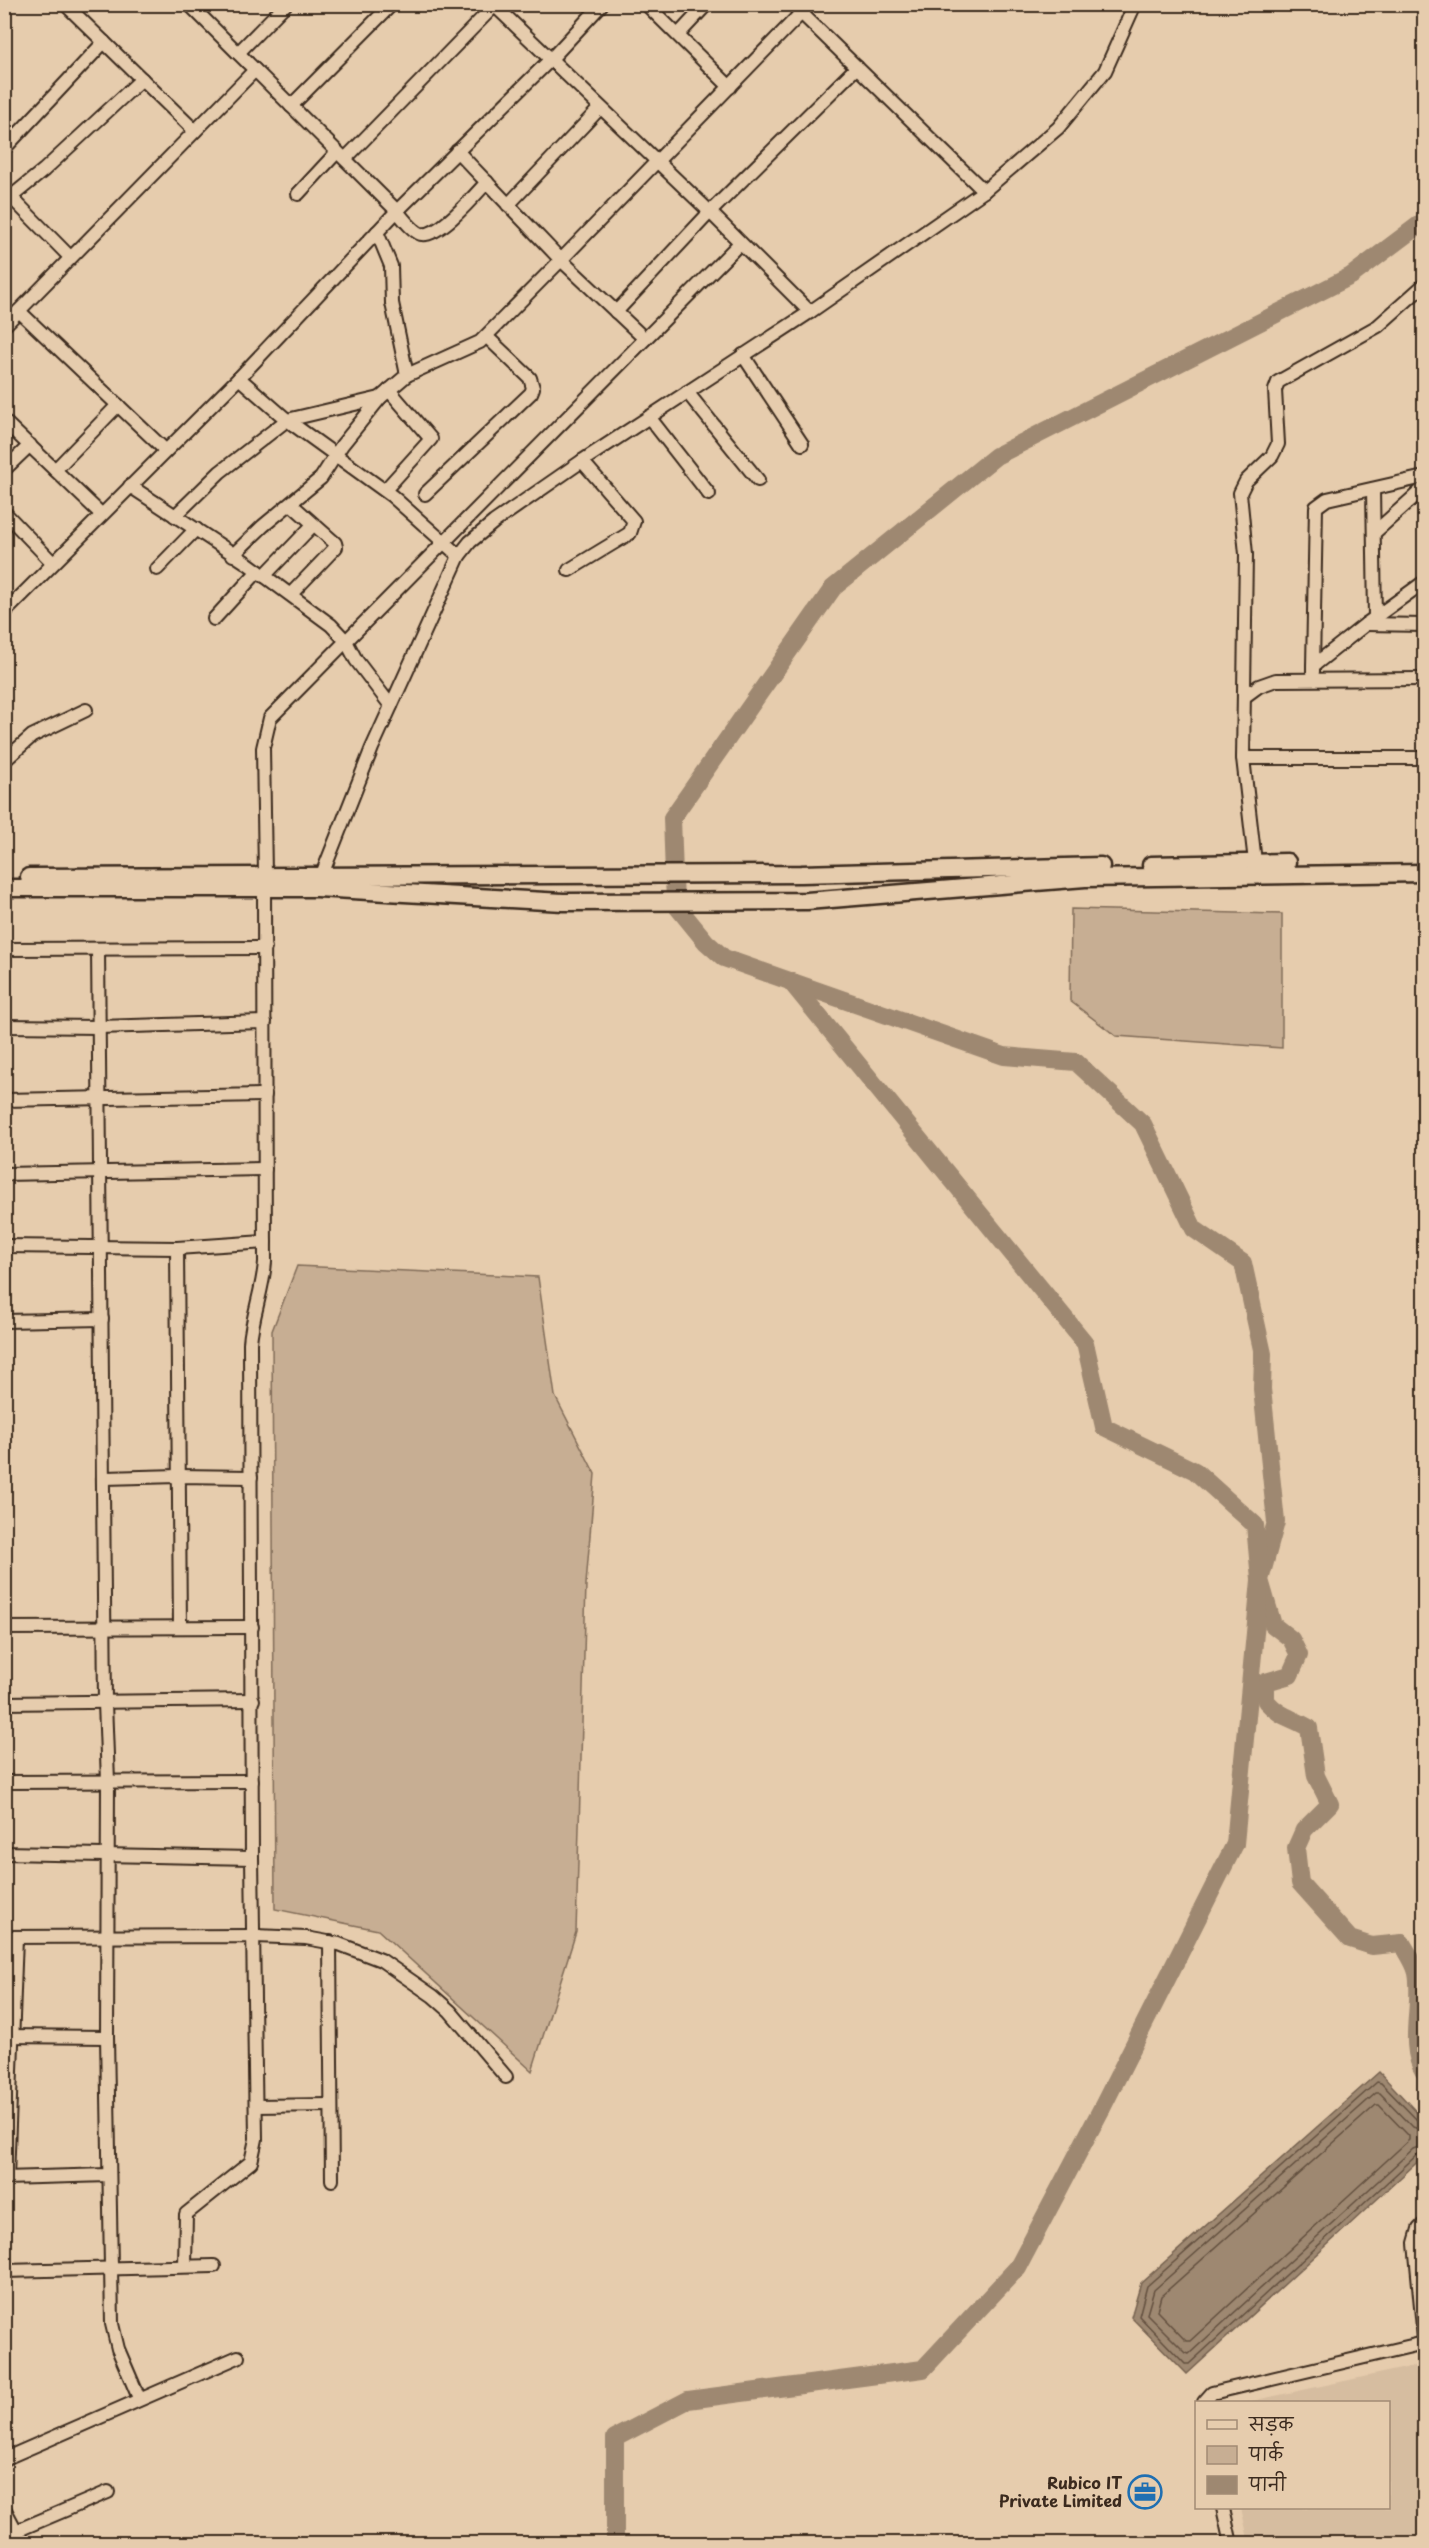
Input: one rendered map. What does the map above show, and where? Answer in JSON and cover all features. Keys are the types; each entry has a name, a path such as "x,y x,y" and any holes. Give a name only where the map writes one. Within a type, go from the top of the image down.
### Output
{"main road":[{"path":"4,878 319,882 801,874 1255,862 1425,862"},
{"path":"319,882 540,902 807,901 1085,878 1425,873"},
{"path":"4,888 265,881"}],"street":[{"path":"65,4 195,131"},
{"path":"189,4 417,232 429,234 440,229 487,182"},
{"path":"238,53 286,4"},
{"path":"291,106 392,4"},
{"path":"4,613 239,378 397,211 550,60 602,4"},
{"path":"646,4 730,87"},
{"path":"678,35 707,4"},
{"path":"792,4 806,9 857,67 984,191"},
{"path":"319,882 372,748 459,556 481,531 582,461 810,312 984,191 1058,128 1105,71 1135,4"},
{"path":"298,194 341,156 494,5 710,212 810,312"},
{"path":"233,555 263,526 321,478 336,455 384,394 407,375 487,337 806,9"},
{"path":"4,149 104,42"},
{"path":"616,312 710,212 857,67"},
{"path":"6,321 19,311 255,70"},
{"path":"70,257 8,193 44,170 142,79"},
{"path":"508,205 600,108"},
{"path":"457,151 561,260 645,339"},
{"path":"377,232 391,266 392,303 407,375"},
{"path":"185,2266 186,2214 251,2162 256,2150 255,1936 252,1858 250,1343 251,1322 264,1275 265,1242 263,748 266,726 284,702 740,243"},
{"path":"1255,862 1243,758 1246,554 1240,493 1246,481 1272,456 1278,444 1275,386 1286,376 1377,326 1423,289"},
{"path":"19,311 165,450"},
{"path":"425,494 531,393 533,388 530,378 487,337"},
{"path":"743,355 802,444"},
{"path":"239,378 287,420 385,490 459,556"},
{"path":"687,392 758,480"},
{"path":"175,516 220,472 287,420 384,394"},
{"path":"384,394 431,439 385,490"},
{"path":"55,470 118,405"},
{"path":"649,417 709,494"},
{"path":"4,421 101,514"},
{"path":"4,470 30,445"},
{"path":"569,570 630,532 634,522 582,461"},
{"path":"1313,673 1316,507 1327,499 1425,477"},
{"path":"130,486 261,573 332,625 346,641 356,660 391,706"},
{"path":"1374,533 1425,488"},
{"path":"1370,620 1374,533 1373,489"},
{"path":"291,504 335,543 335,550 291,594"},
{"path":"4,512 53,563"},
{"path":"214,619 313,525"},
{"path":"157,569 196,529"},
{"path":"1313,673 1370,620 1425,582"},
{"path":"1370,620 1425,625"},
{"path":"1244,697 1259,686 1276,680 1313,673 1425,680"},
{"path":"4,761 32,736 86,710"},
{"path":"1243,758 1425,758"},
{"path":"4,949 265,948"},
{"path":"98,949 105,1478 104,1628 108,1781 109,2267 114,2337 140,2398"},
{"path":"4,1026 99,1027 265,1022"},
{"path":"4,1100 265,1095"},
{"path":"4,1174 265,1169"},
{"path":"4,1246 177,1248 265,1242"},
{"path":"177,1248 180,1627"},
{"path":"4,1321 102,1319"},
{"path":"105,1478 178,1476 251,1478"},
{"path":"4,1628 252,1627"},
{"path":"4,1703 253,1700"},
{"path":"4,1782 252,1781"},
{"path":"4,1854 252,1858"},
{"path":"109,2175 6,2178 10,1937 255,1936 306,1938 354,1948 381,1960 433,1996 450,2011 506,2077"},
{"path":"330,1942 332,2180"},
{"path":"8,2036 107,2037"},
{"path":"256,2106 331,2105"},
{"path":"1206,2401 1212,2394 1425,2341 1415,2243 1419,2229 1425,2224"},
{"path":"4,2271 214,2266"},
{"path":"4,2458 238,2357"},
{"path":"16,2531 108,2492"},
{"path":"4,2508 23,2544"},
{"path":"1223,2509 1231,2544"}],"shaded area":[{"path":"1424,2364 1424,2543 1249,2543 1241,2509 1390,2509 1390,2401 1252,2401"}],"green space":[{"path":"1071,909 1282,914 1282,1048 1116,1036 1070,1001"},
{"path":"297,1266 538,1277 555,1396 595,1474 586,1584 576,1932 532,2071 378,1930 275,1909 272,1331"}],"water":[{"path":"1379,2072 1424,2120 1424,2156 1187,2374 1131,2317 1141,2283"}],"waterway":[{"path":"1424,221 1351,276 996,456 833,588 672,818 675,904 706,942 724,958 1004,1056 1076,1062 1143,1124 1194,1229 1243,1263 1263,1354 1262,1389 1276,1522 1260,1580 1273,1625 1291,1639 1299,1655 1290,1675 1266,1682 1266,1701 1281,1714 1309,1728 1316,1776 1330,1804 1304,1830 1296,1848 1300,1883 1350,1939 1372,1946 1402,1943 1417,1973 1416,2037 1419,2061 1424,2072"},
{"path":"615,2544 615,2438 688,2400 923,2369 1018,2267 1103,2106 1235,1844 1260,1580 1255,1525 1195,1471 1104,1427 1085,1343 791,982"}],"place":[{"name":"Rubico IT Private Limited","path":"1145,2492"}]}
